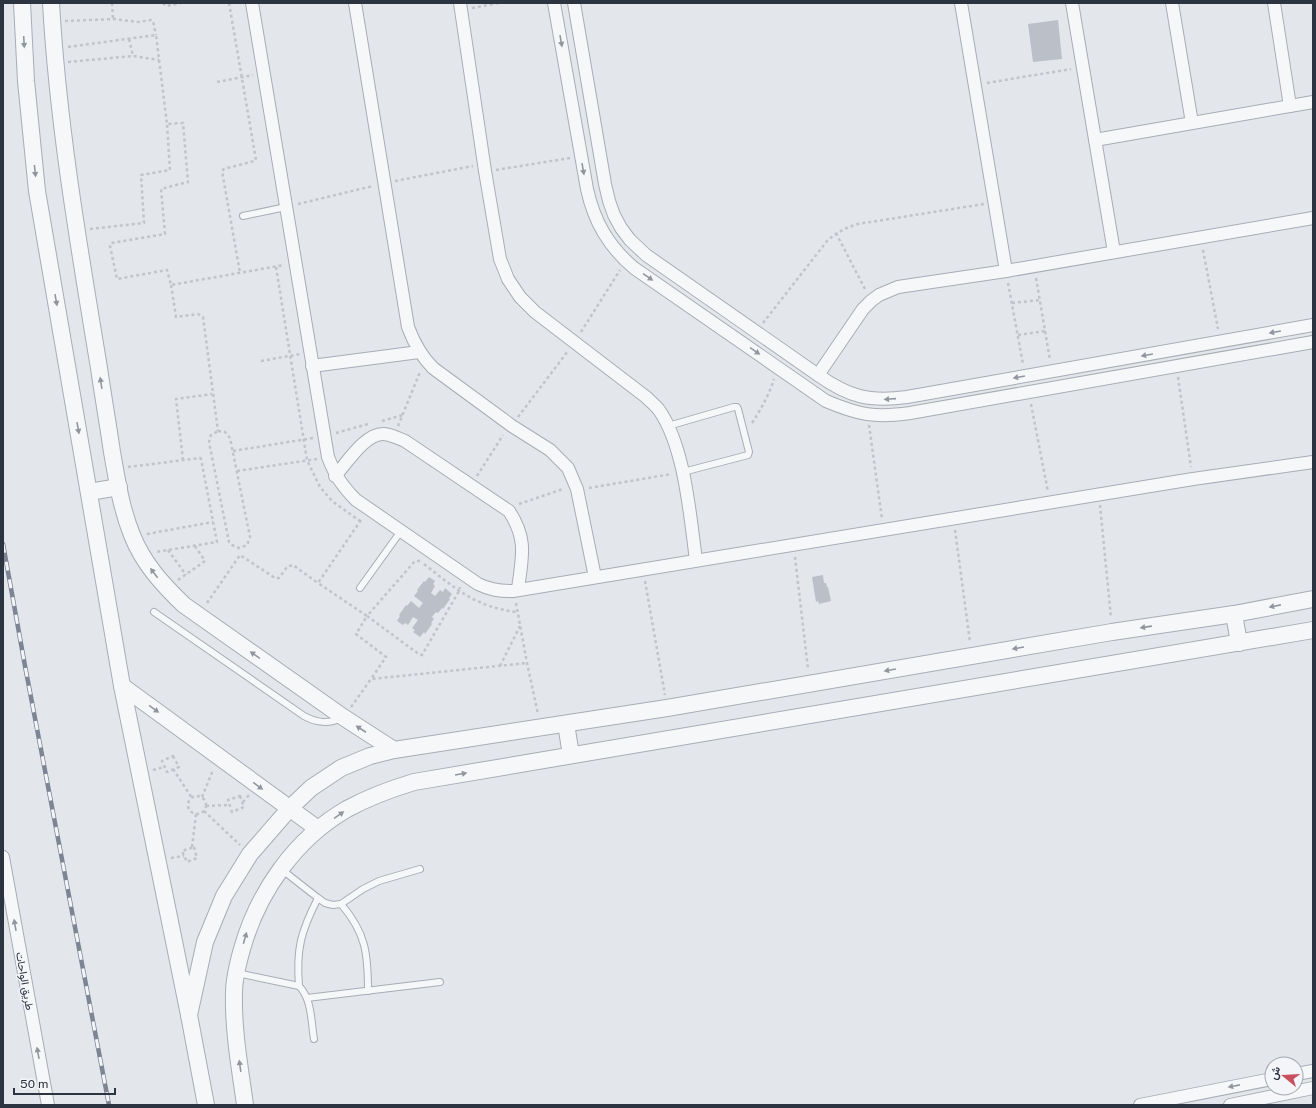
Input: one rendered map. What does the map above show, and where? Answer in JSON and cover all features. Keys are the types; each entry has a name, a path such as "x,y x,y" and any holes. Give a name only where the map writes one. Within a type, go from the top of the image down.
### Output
{"street":[{"path":"22,3 26,81 37,191 122,686 206,1105"},
{"path":"51,3 54,56 76,230 115,469 124,514 132,536 154,573 166,588 184,605 343,717 394,750"},
{"path":"252,3 328,457 336,476 344,488 356,500 463,574 489,589 501,591 516,590 954,518 1313,462"},
{"path":"355,3 408,327 413,340 422,356 433,368 511,425 550,450 568,468 576,487 595,577"},
{"path":"554,3 591,208 597,223 606,238 626,261 826,401 846,410 867,415 889,416 1313,342"},
{"path":"574,3 609,201 617,221 630,240 638,248 833,386 850,394 869,398 888,399 1313,325"},
{"path":"961,3 1006,270"},
{"path":"1072,3 1114,252"},
{"path":"1172,3 1192,123"},
{"path":"1274,3 1290,106"},
{"path":"460,6 500,259 508,279 520,297 535,312 646,397 659,410 668,426 683,472 696,560"},
{"path":"566,74 585,71"},
{"path":"1096,140 1313,102"},
{"path":"818,375 863,309 884,292 898,286 1034,266 1313,218"},
{"path":"692,308 703,294"},
{"path":"1218,342 1219,358"},
{"path":"312,366 422,356"},
{"path":"945,390 948,406"},
{"path":"336,476 362,444 372,437 383,434 394,436 405,441 509,511 517,522 522,536 523,549 516,590"},
{"path":"89,492 119,487"},
{"path":"189,1015 205,942 224,896 250,854 290,808 311,788 341,768 370,756 394,750 667,708 1112,632 1234,614 1313,599"},
{"path":"1234,614 1239,643"},
{"path":"245,1105 235,1033 234,992 236,973 247,932 259,904 281,869 294,853 318,829 346,810 373,796 414,782 1313,630"},
{"path":"122,686 318,829"},
{"path":"566,724 571,755"},
{"name":"طريق الواحات","path":"3,857 48,1105"},
{"path":"1140,1105 1264,1081"},
{"path":"1235,1104 1267,1096"}],"lane":[{"path":"243,216 286,207"},
{"path":"668,426 737,407 738,409 749,452 748,455 683,472"},
{"path":"360,588 401,531"},
{"path":"154,612 311,720 328,722 343,717"},
{"path":"281,869 325,903 333,905 341,904 363,889 375,883 420,869"},
{"path":"299,986 298,970 301,939 308,918 318,898"},
{"path":"341,904 354,921 364,941 367,954 368,991"},
{"path":"236,973 299,986 304,991 307,998 314,1039"},
{"path":"307,998 440,982"}],"path":[{"path":"112,3 113,20"},
{"path":"163,3 166,6 181,3"},
{"path":"229,3 256,160 224,169 222,172 240,273"},
{"path":"460,6 499,3"},
{"path":"52,22 113,20 139,22 152,20 156,35 167,124 170,170 141,175 144,223 76,230"},
{"path":"54,56 129,39 156,35"},
{"path":"129,39 134,56"},
{"path":"54,56 134,56 159,60"},
{"path":"974,85 1083,67"},
{"path":"217,82 263,72"},
{"path":"167,124 182,123 189,181 187,183 161,189 165,234 114,243 110,246 117,280 167,270 176,316 198,314 203,317 218,431"},
{"path":"485,171 581,156"},
{"path":"756,331 827,241 836,233 858,224 994,202"},
{"path":"836,233 871,301"},
{"path":"1200,237 1218,342"},
{"path":"471,485 511,425 575,342 626,261"},
{"path":"171,285 295,263"},
{"path":"1034,266 1052,371"},
{"path":"276,267 307,460 320,487 332,501 360,521"},
{"path":"1006,270 1025,376"},
{"path":"1012,303 1040,300"},
{"path":"1018,336 1045,331"},
{"path":"261,361 310,352"},
{"path":"394,436 403,415 422,356"},
{"path":"1177,366 1193,480"},
{"path":"744,433 759,413 768,396 778,367"},
{"path":"1028,392 1050,503"},
{"path":"183,460 176,400 212,394"},
{"path":"381,421 403,415"},
{"path":"867,415 884,530"},
{"path":"233,451 324,436 374,423"},
{"path":"218,431 228,435 230,438 250,537 247,544 239,548 229,542 209,442 211,435 218,431"},
{"path":"237,472 328,457"},
{"path":"115,469 201,459 217,542 142,555"},
{"path":"505,508 576,487 683,472"},
{"path":"1099,495 1112,632"},
{"path":"954,518 972,656"},
{"path":"132,536 214,522"},
{"path":"794,544 809,684"},
{"path":"166,588 205,561 195,546"},
{"path":"198,615 240,555 239,548"},
{"path":"168,550 186,575"},
{"path":"240,555 276,578 279,578 287,566 293,566 318,583"},
{"path":"463,574 459,591 421,655 367,616 417,560 420,560 459,591 483,605 500,610 517,612"},
{"path":"643,569 667,708"},
{"path":"516,590 517,612 542,727"},
{"path":"500,666 520,626"},
{"path":"343,717 371,679 527,663"},
{"path":"173,756 179,766 173,769 167,772 162,761 173,756"},
{"path":"202,797 219,757"},
{"path":"173,769 192,798"},
{"path":"198,796 202,797 206,802 206,806 204,811 196,814 193,813 188,804 192,798 198,796"},
{"path":"240,796 244,807 232,812 229,805 228,800 240,796"},
{"path":"206,806 229,805"},
{"path":"204,811 250,854"},
{"path":"192,847 182,851 187,862 197,858 194,847 192,847 196,814"}],"building":[{"path":"1058,20 1062,59 1033,62 1028,24"},
{"path":"823,575 824,583 826,583 828,587 831,601 819,604 818,601 816,602 812,577"},
{"path":"429,577 435,581 433,584 435,586 431,593 435,596 440,590 443,592 445,588 452,594 443,609 442,608 438,613 436,612 432,617 434,619 431,623 432,624 425,634 424,632 420,637 413,632 415,630 412,628 418,620 413,617 408,625 405,623 403,625 397,621 406,605 407,606 411,601 419,608 423,603 414,596 424,581 425,582"}],"railway":[{"path":"3,544 109,1105"}]}
